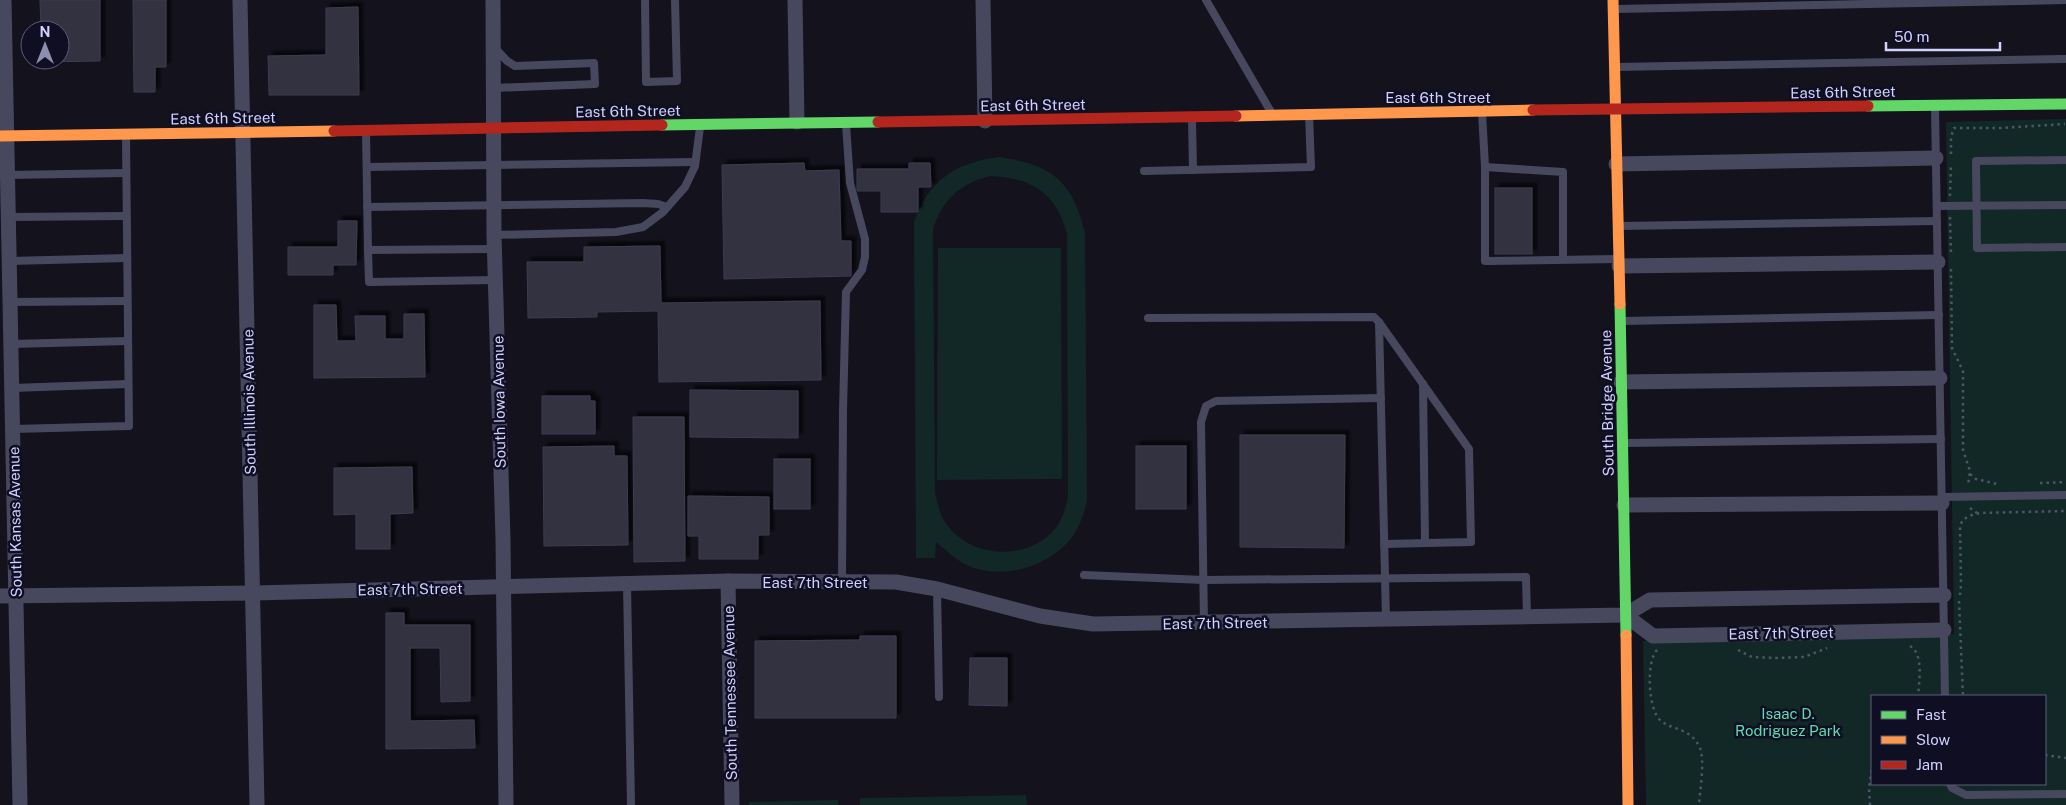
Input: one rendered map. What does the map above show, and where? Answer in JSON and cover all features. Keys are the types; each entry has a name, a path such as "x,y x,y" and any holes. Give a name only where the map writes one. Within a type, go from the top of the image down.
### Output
{"street":[{"name":"South Illinois Avenue","path":"240,0 257,805"},
{"name":"South Iowa Avenue","path":"493,0 494,206 497,280 506,805"},
{"path":"795,0 797,122"},
{"path":"983,0 985,121"},
{"name":"South Bridge Avenue","path":"1613,4 1623,443 1628,805"},
{"name":"South Kansas Avenue","path":"3,10 3,136 7,175 20,805"},
{"name":"East 6th Street","path":"3,136 495,129 797,122 985,121 1309,113 2066,104"},
{"path":"1616,164 1943,156"},
{"path":"1618,263 1947,261"},
{"path":"1621,382 1940,378"},
{"path":"1624,505 1942,500"},
{"name":"East 7th Street","path":"0,596 253,593 728,581 896,582 936,589 1040,616 1093,624 1625,615 1650,600 1944,595"},
{"name":"South Tennessee Avenue","path":"728,581 732,805"},
{"name":"East 7th Street","path":"1625,615 1653,636 1944,630"}],"lane":[{"path":"645,0 646,82 677,82 675,0"},
{"path":"1206,0 1272,114"},
{"path":"1613,4 2066,0"},
{"path":"494,47 507,61 515,66 594,63 595,84 494,88"},
{"path":"1614,67 2066,59"},
{"path":"1935,106 1943,156 1937,221 1947,261 1939,315 1945,695"},
{"path":"1482,112 1485,167 1485,261 1563,259 1618,263"},
{"path":"1144,171 1311,167 1309,113"},
{"path":"1192,117 1192,170"},
{"path":"842,582 846,292 862,270 865,258 865,239 850,183 846,122"},
{"path":"368,250 616,232 643,227 667,208 685,186 695,166 700,125"},
{"path":"366,131 368,282 497,280"},
{"path":"13,429 128,426 126,134"},
{"path":"2066,160 1976,161 1977,248 2066,248"},
{"path":"367,167 695,162"},
{"path":"1485,167 1563,172 1563,259"},
{"path":"7,175 126,173"},
{"path":"367,207 643,203 658,204 667,208"},
{"path":"1937,206 2066,205"},
{"path":"8,217 126,216"},
{"path":"1618,226 1937,221"},
{"path":"9,260 127,258"},
{"path":"10,302 127,301"},
{"path":"1620,321 1939,315"},
{"path":"1148,318 1374,317 1469,449 1471,542 1384,544"},
{"path":"1379,322 1386,619"},
{"path":"11,344 128,341"},
{"path":"12,388 128,384"},
{"path":"1423,384 1425,543"},
{"path":"1204,623 1201,422 1206,406 1216,401 1381,398"},
{"path":"1623,443 1941,439"},
{"path":"1942,500 2066,495"},
{"path":"1084,575 1204,580 1526,578 1527,617"},
{"path":"627,584 631,805"},
{"path":"936,589 939,697"},
{"path":"1950,785 1952,788 1966,795 2066,794"}],"path":[{"path":"1943,156 1954,128 2001,128 2066,123"},
{"path":"1950,190 1951,163"},
{"path":"1950,216 1947,261 1952,348 1963,371 1963,450 1970,474 1967,486"},
{"path":"1970,474 1976,479 2005,483"},
{"path":"2031,483 2066,482"},
{"path":"1967,506 1977,513"},
{"path":"1963,695 1958,606 1961,585 1960,526 1964,519 1977,513 2066,511"},
{"path":"1903,642 1916,649 1919,655 1918,695"},
{"path":"1732,647 1752,657 1776,658 1804,657 1834,645"},
{"path":"1660,648 1654,652 1650,667 1652,705 1660,720 1686,732 1694,738 1699,747 1702,755 1699,805"},
{"path":"2046,755 2066,758"},
{"path":"1870,805 1871,778"}],"green space":[{"name":"Isaac D. Rodriguez Park","path":"2066,119 2066,805 1646,805 1643,641 1954,634 1946,122"},
{"path":"999,157 1017,160 1033,165 1057,178 1074,200 1085,233 1087,501 1078,528 1064,546 1041,562 1028,567 1001,572 987,571 969,566 954,557 936,542 935,558 916,558 914,222 920,207 936,184 957,169 983,160","holes":["990,176 1005,177 1030,184 1049,198 1056,208 1067,234 1068,498 1060,522 1044,539 1030,547 1016,551 1000,552 985,550 958,536 943,518 935,493 933,229 947,201 962,188"]},
{"path":"938,248 1061,248 1062,479 937,480"},
{"path":"1026,795 1027,805 860,805 860,798"},
{"path":"838,800 838,805 749,805 749,802"}],"building":[{"path":"40,0 100,0 100,61 70,62 70,20 41,20"},
{"path":"133,0 166,0 166,67 155,67 155,92 134,92"},
{"path":"358,7 359,95 269,95 268,56 326,55 326,8"},
{"path":"804,163 805,171 839,170 841,241 851,241 851,276 724,279 722,165"},
{"path":"909,163 930,163 931,187 918,187 918,212 881,212 881,191 857,191 857,169 909,169"},
{"path":"1495,188 1532,188 1532,254 1495,254"},
{"path":"338,221 357,221 356,265 333,265 333,275 288,275 288,247 338,247"},
{"path":"660,246 661,303 820,301 821,380 659,382 658,311 597,312 597,317 528,318 527,262 584,262 584,247"},
{"path":"314,305 336,305 337,341 356,341 355,316 385,316 385,339 404,339 404,314 424,314 425,377 314,378"},
{"path":"690,390 798,391 798,438 690,437"},
{"path":"542,396 590,396 590,401 595,401 595,434 542,434"},
{"path":"633,417 684,417 685,561 634,562"},
{"path":"1240,435 1345,435 1344,548 1240,547"},
{"path":"614,446 614,456 627,456 628,545 544,546 543,447"},
{"path":"1136,446 1186,446 1186,509 1136,509"},
{"path":"774,459 810,459 810,509 774,509"},
{"path":"412,467 413,513 390,514 390,549 356,549 356,514 334,515 334,468"},
{"path":"688,496 769,497 769,535 758,535 758,559 699,559 699,536 688,536"},
{"path":"386,613 404,613 404,625 470,625 470,701 441,702 440,648 410,648 410,721 474,720 475,748 386,749"},
{"path":"860,636 896,636 896,718 755,718 755,641 860,640"},
{"path":"970,658 1007,658 1007,706 969,705"}],"traffic: fast":[{"path":"1868,106 2066,104"},
{"path":"662,125 878,122"},
{"path":"1620,304 1626,635"}],"traffic: slow":[{"path":"1613,0 1620,304"},
{"path":"1236,116 1533,110"},
{"path":"0,136 334,131"},
{"path":"1626,635 1628,805"}],"traffic: jam":[{"path":"1533,110 1868,106"},
{"path":"878,122 1236,116"},
{"path":"334,131 662,125"}]}
